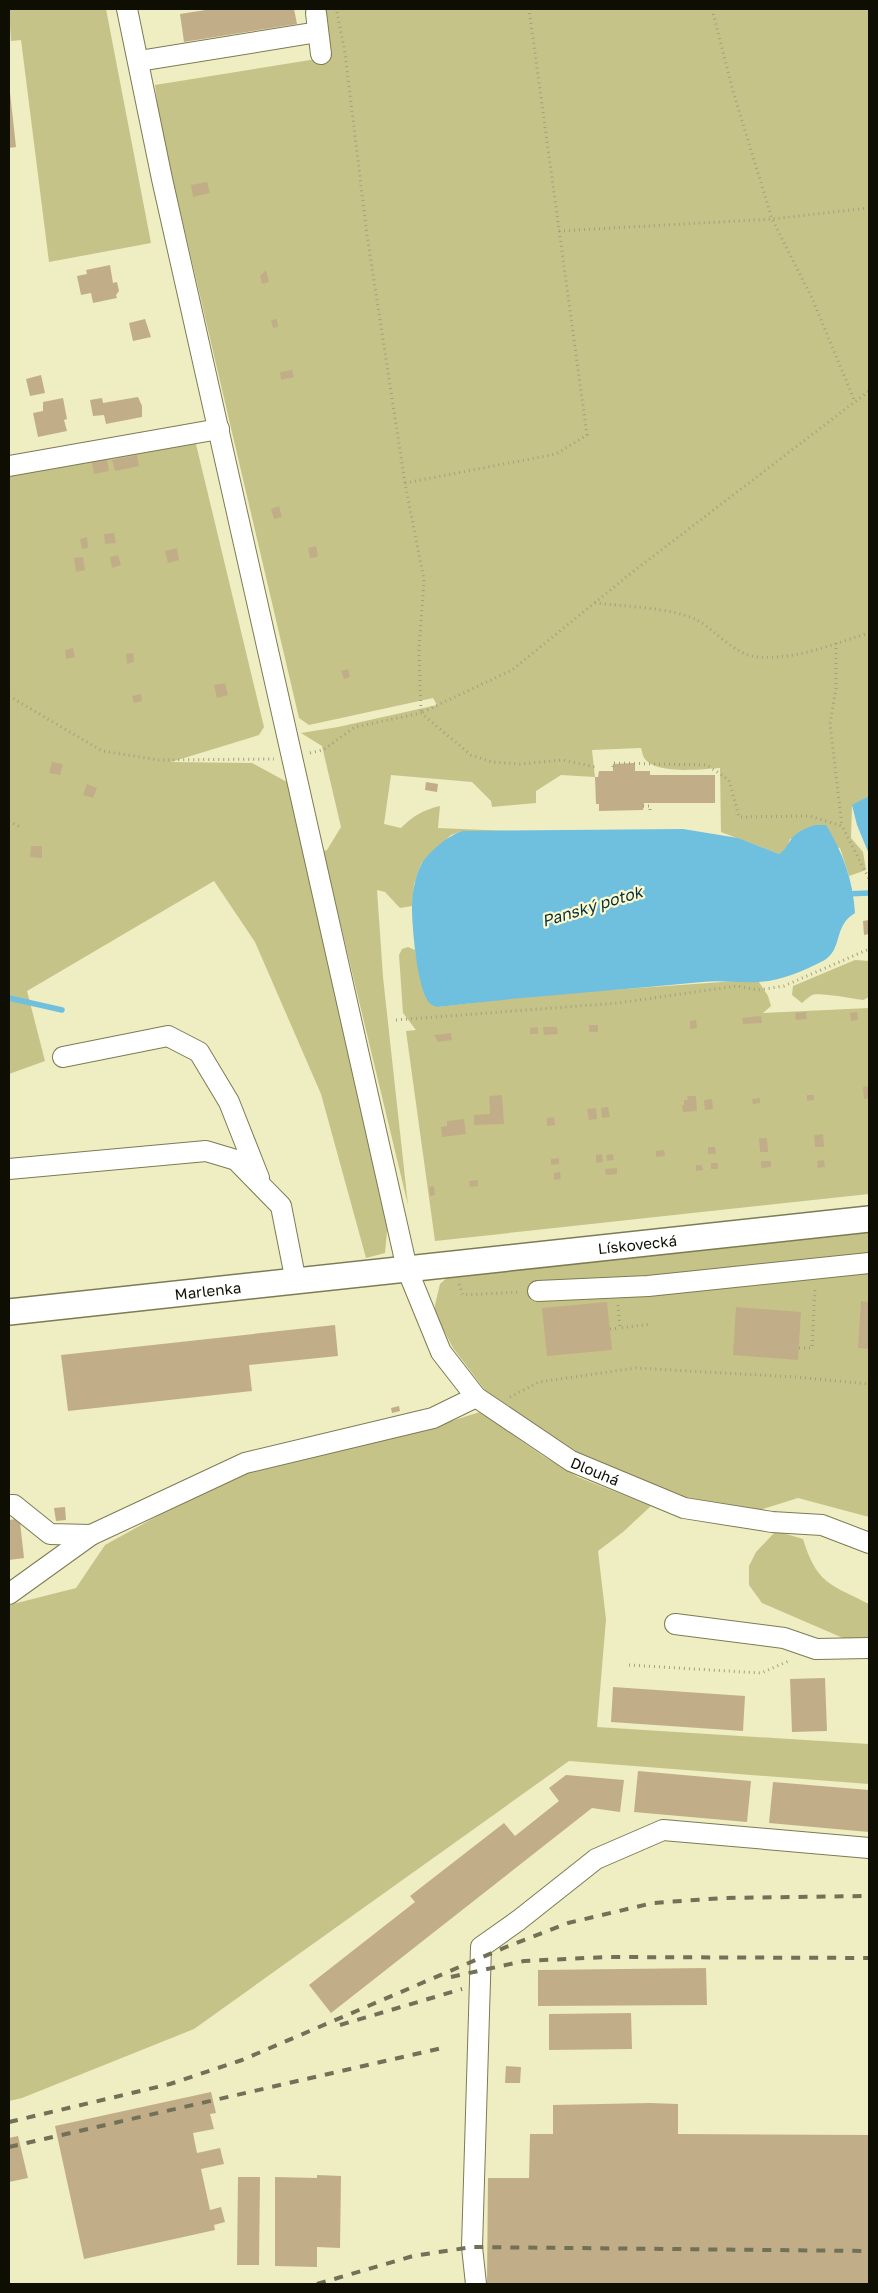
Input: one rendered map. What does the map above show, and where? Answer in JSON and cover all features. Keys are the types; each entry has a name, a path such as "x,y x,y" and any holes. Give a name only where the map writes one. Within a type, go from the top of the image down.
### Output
{"main road":[{"name":"Lískovecká","path":"408,1269 869,1219"},
{"name":"Marlenka","path":"9,1312 408,1269"}],"street":[{"name":"Dlouhá","path":"126,9 139,61 162,179 408,1269 441,1352 484,1402 571,1461 684,1508 772,1522 822,1525 869,1543"},
{"path":"139,61 317,22 321,54"},
{"path":"9,466 219,429"},
{"path":"63,1057 168,1036 199,1052 229,1102 262,1184"},
{"path":"9,1169 206,1151 236,1160 262,1184 281,1206 296,1282"},
{"path":"538,1291 617,1287 814,1270 869,1263"},
{"path":"9,1594 91,1535 245,1463 433,1418 484,1402"},
{"path":"9,1505 14,1505 50,1534 91,1535"},
{"path":"674,1624 784,1638 816,1649 869,1648"},
{"path":"476,2284 472,2247 481,1946 519,1920 596,1860 663,1830 869,1848"}],"path":[{"path":"336,9 345,53 367,235 405,483 424,580 418,649 421,713 472,755 492,762 520,764 564,760 595,768"},
{"path":"405,483 556,454 587,435 528,9"},
{"path":"712,9 733,92 772,219 812,298 855,402"},
{"path":"559,231 772,219 869,208"},
{"path":"9,696 102,751 159,760 293,758 323,750 355,727 421,713 512,670 595,603 869,391"},
{"path":"595,603 673,612 696,620 728,644 756,657 798,655 869,633"},
{"path":"836,643 836,688 830,724 842,826 869,879"},
{"path":"613,768 613,763 706,765 729,780 739,817 810,816 842,826"},
{"path":"644,806 650,806 650,810"},
{"path":"9,821 22,828"},
{"path":"396,1020 618,1003 738,986 758,990 784,986 869,949"},
{"path":"452,1265 463,1295 538,1291"},
{"path":"799,1348 812,1348 814,1270"},
{"path":"617,1287 620,1328"},
{"path":"610,1329 651,1324"},
{"path":"484,1402 539,1382 636,1368 794,1377 869,1384"},
{"path":"628,1665 761,1673 816,1649"}],"shaded area":[{"path":"9,9 106,9 151,243 49,262 21,40 11,41"},
{"path":"324,9 869,9 869,796 852,806 851,838 863,852 866,870 849,876 840,848 790,839 786,850 779,854 721,832 720,768 681,770 660,767 651,764 645,759 641,748 592,750 595,777 561,775 536,791 536,803 492,807 491,801 472,782 391,775 384,824 401,828 419,814 440,806 438,828 510,831 462,831 451,835 421,864 414,884 412,906 400,908 385,892 377,890 383,977 408,1205 323,851 327,850 341,827 322,746 301,733 338,727 437,705 433,698 309,725 299,718 160,125 155,85 329,57"},
{"path":"195,440 264,727 259,735 171,762 252,763 287,782 388,1220 385,1253 366,1258 321,1094 255,942 214,881 27,991 45,1061 9,1074 9,474"},
{"path":"408,947 415,950 421,982 438,1007 539,995 737,981 759,982 768,996 771,1006 763,1013 869,1008 869,1194 435,1241 406,1031 416,1030 403,1013 399,955 402,949"},
{"path":"855,960 869,961 869,997 863,1000 816,994 802,1003 792,995 793,986"},
{"path":"869,1229 869,1517 798,1498 743,1515 643,1487 570,1452 506,1408 485,1390 453,1348 435,1313 440,1284 450,1275"},
{"path":"480,1412 543,1456 578,1477 651,1506 623,1532 598,1551 606,1619 597,1727 869,1744 869,1784 569,1761 194,2029 22,2098 9,2101 9,1605 76,1588 105,1545 226,1478 429,1428"},
{"path":"776,1531 803,1539 814,1565 827,1581 869,1604 869,1642 850,1641 762,1603 749,1585 749,1566 756,1552"}],"water":[{"path":"869,796 869,854 857,825 852,805"},
{"path":"815,825 826,825 837,846 846,867 852,889 855,913 843,925 834,950 829,956 808,968 783,978 767,981 702,982 438,1007 432,1005 426,998 422,987 414,943 412,907 414,885 424,860 439,845 457,833 462,831 683,829 738,838 779,854 795,835"}],"building":[{"path":"212,9 294,9 297,24 184,42 180,14"},
{"path":"9,93 16,147 9,148"},
{"path":"207,182 210,193 193,197 191,185"},
{"path":"110,265 113,283 117,282 119,291 116,295 117,298 93,303 91,293 81,295 77,276 87,274 86,270"},
{"path":"266,270 269,282 262,284 260,276"},
{"path":"145,319 151,337 133,341 129,323"},
{"path":"277,319 278,327 273,328 271,320"},
{"path":"292,370 294,377 281,380 280,372"},
{"path":"41,375 45,393 30,396 26,379"},
{"path":"138,397 142,406 142,417 106,424 104,415 93,416 90,400 102,398 103,403"},
{"path":"63,398 67,419 64,420 67,431 38,437 33,413 43,411 43,402"},
{"path":"137,455 139,466 115,471 112,460"},
{"path":"107,459 109,471 94,474 92,462"},
{"path":"279,506 282,517 274,519 271,509"},
{"path":"114,533 116,543 105,544 104,534"},
{"path":"87,537 88,548 82,549 80,539"},
{"path":"316,546 317,557 310,558 308,548"},
{"path":"177,548 179,560 168,563 165,551"},
{"path":"118,555 121,565 112,568 110,557"},
{"path":"83,557 85,570 76,572 74,558"},
{"path":"73,648 75,657 66,659 65,650"},
{"path":"133,653 134,662 127,664 126,654"},
{"path":"348,669 350,677 344,679 341,671"},
{"path":"225,683 228,695 217,698 214,685"},
{"path":"141,694 142,701 134,703 132,696"},
{"path":"52,762 63,764 60,775 49,773"},
{"path":"635,763 635,771 650,771 650,775 715,775 715,803 644,803 643,810 599,811 599,804 596,804 595,777 598,777 599,771 613,771 613,764"},
{"path":"426,782 438,784 437,792 425,790"},
{"path":"87,784 97,788 93,798 83,795"},
{"path":"31,846 42,846 42,858 30,857"},
{"path":"869,920 869,934 864,935 863,921"},
{"path":"806,1012 807,1019 796,1020 795,1013"},
{"path":"857,1012 858,1020 851,1021 850,1013"},
{"path":"761,1016 762,1023 743,1024 742,1018"},
{"path":"696,1020 697,1028 690,1029 690,1021"},
{"path":"589,1025 598,1025 598,1032 589,1032"},
{"path":"538,1027 538,1034 530,1034 530,1028"},
{"path":"543,1027 557,1027 558,1034 544,1035"},
{"path":"451,1033 452,1040 438,1042 434,1035"},
{"path":"869,1086 869,1098 864,1099 863,1087"},
{"path":"502,1095 504,1124 474,1125 474,1115 490,1114 489,1096"},
{"path":"807,1095 814,1095 814,1100 807,1101"},
{"path":"687,1096 696,1096 697,1111 683,1112 682,1105 684,1105 684,1100 688,1100"},
{"path":"760,1098 760,1103 753,1104 752,1099"},
{"path":"712,1099 713,1109 705,1110 704,1100"},
{"path":"608,1107 610,1117 602,1118 601,1108"},
{"path":"596,1108 597,1119 589,1120 587,1109"},
{"path":"554,1117 555,1125 547,1126 547,1118"},
{"path":"464,1119 466,1134 442,1137 441,1127 447,1126 447,1121"},
{"path":"823,1134 824,1147 815,1147 814,1135"},
{"path":"759,1138 767,1138 768,1152 760,1152"},
{"path":"708,1147 715,1147 716,1154 708,1154"},
{"path":"664,1150 665,1156 656,1157 656,1151"},
{"path":"602,1154 603,1162 596,1163 596,1155"},
{"path":"613,1154 614,1160 607,1161 606,1155"},
{"path":"559,1158 559,1164 551,1165 551,1159"},
{"path":"824,1160 825,1167 818,1168 817,1161"},
{"path":"761,1161 771,1161 771,1167 761,1168"},
{"path":"711,1163 718,1163 718,1169 711,1169"},
{"path":"696,1165 702,1165 703,1170 696,1171"},
{"path":"617,1168 617,1174 606,1175 605,1169"},
{"path":"560,1172 561,1179 554,1180 554,1173"},
{"path":"478,1180 478,1186 470,1187 469,1181"},
{"path":"434,1186 435,1195 430,1196 429,1187"},
{"path":"861,1301 869,1302 869,1349 858,1348"},
{"path":"607,1302 612,1350 547,1356 542,1308"},
{"path":"736,1307 801,1312 798,1360 733,1355"},
{"path":"335,1325 338,1356 249,1365 252,1391 68,1411 61,1355"},
{"path":"399,1406 400,1411 392,1413 391,1408"},
{"path":"65,1507 66,1520 56,1521 54,1508"},
{"path":"17,1519 17,1522 20,1522 24,1558 9,1560 9,1520"},
{"path":"825,1678 827,1731 792,1732 790,1679"},
{"path":"613,1687 745,1696 743,1731 611,1722"},
{"path":"638,1771 751,1781 747,1822 634,1812"},
{"path":"566,1775 624,1780 620,1812 592,1808 331,2013 309,1985 415,1902 410,1896 504,1823 515,1836 559,1801 549,1788"},
{"path":"773,1782 869,1790 869,1832 769,1823"},
{"path":"706,1968 707,2005 538,2006 538,1970"},
{"path":"631,2013 632,2049 549,2050 549,2014"},
{"path":"506,2066 521,2067 520,2083 505,2083"},
{"path":"211,2092 216,2113 210,2114 214,2129 193,2133 197,2153 220,2148 224,2164 201,2169 210,2210 221,2207 225,2222 214,2225 215,2230 84,2259 55,2126"},
{"path":"678,2104 678,2134 869,2135 869,2284 487,2284 488,2178 529,2178 530,2134 553,2134 553,2105"},
{"path":"18,2136 28,2178 9,2182 9,2138"},
{"path":"317,2175 341,2176 340,2248 317,2247 317,2267 275,2266 275,2177 317,2178"},
{"path":"238,2177 260,2177 259,2265 237,2265"}],"waterway":[{"name":"Panský potok","path":"846,894 869,893"},
{"name":"Panský potok","path":"9,998 62,1010"}],"railway":[{"path":"9,2122 170,2084 242,2060 506,1947 568,1923 653,1903 724,1898 863,1896"},
{"path":"451,1977 524,1961 607,1957 869,1958"},
{"path":"340,2025 462,1989"},
{"path":"9,2147 442,2048"},
{"path":"317,2284 413,2256 472,2247 869,2251"}]}
